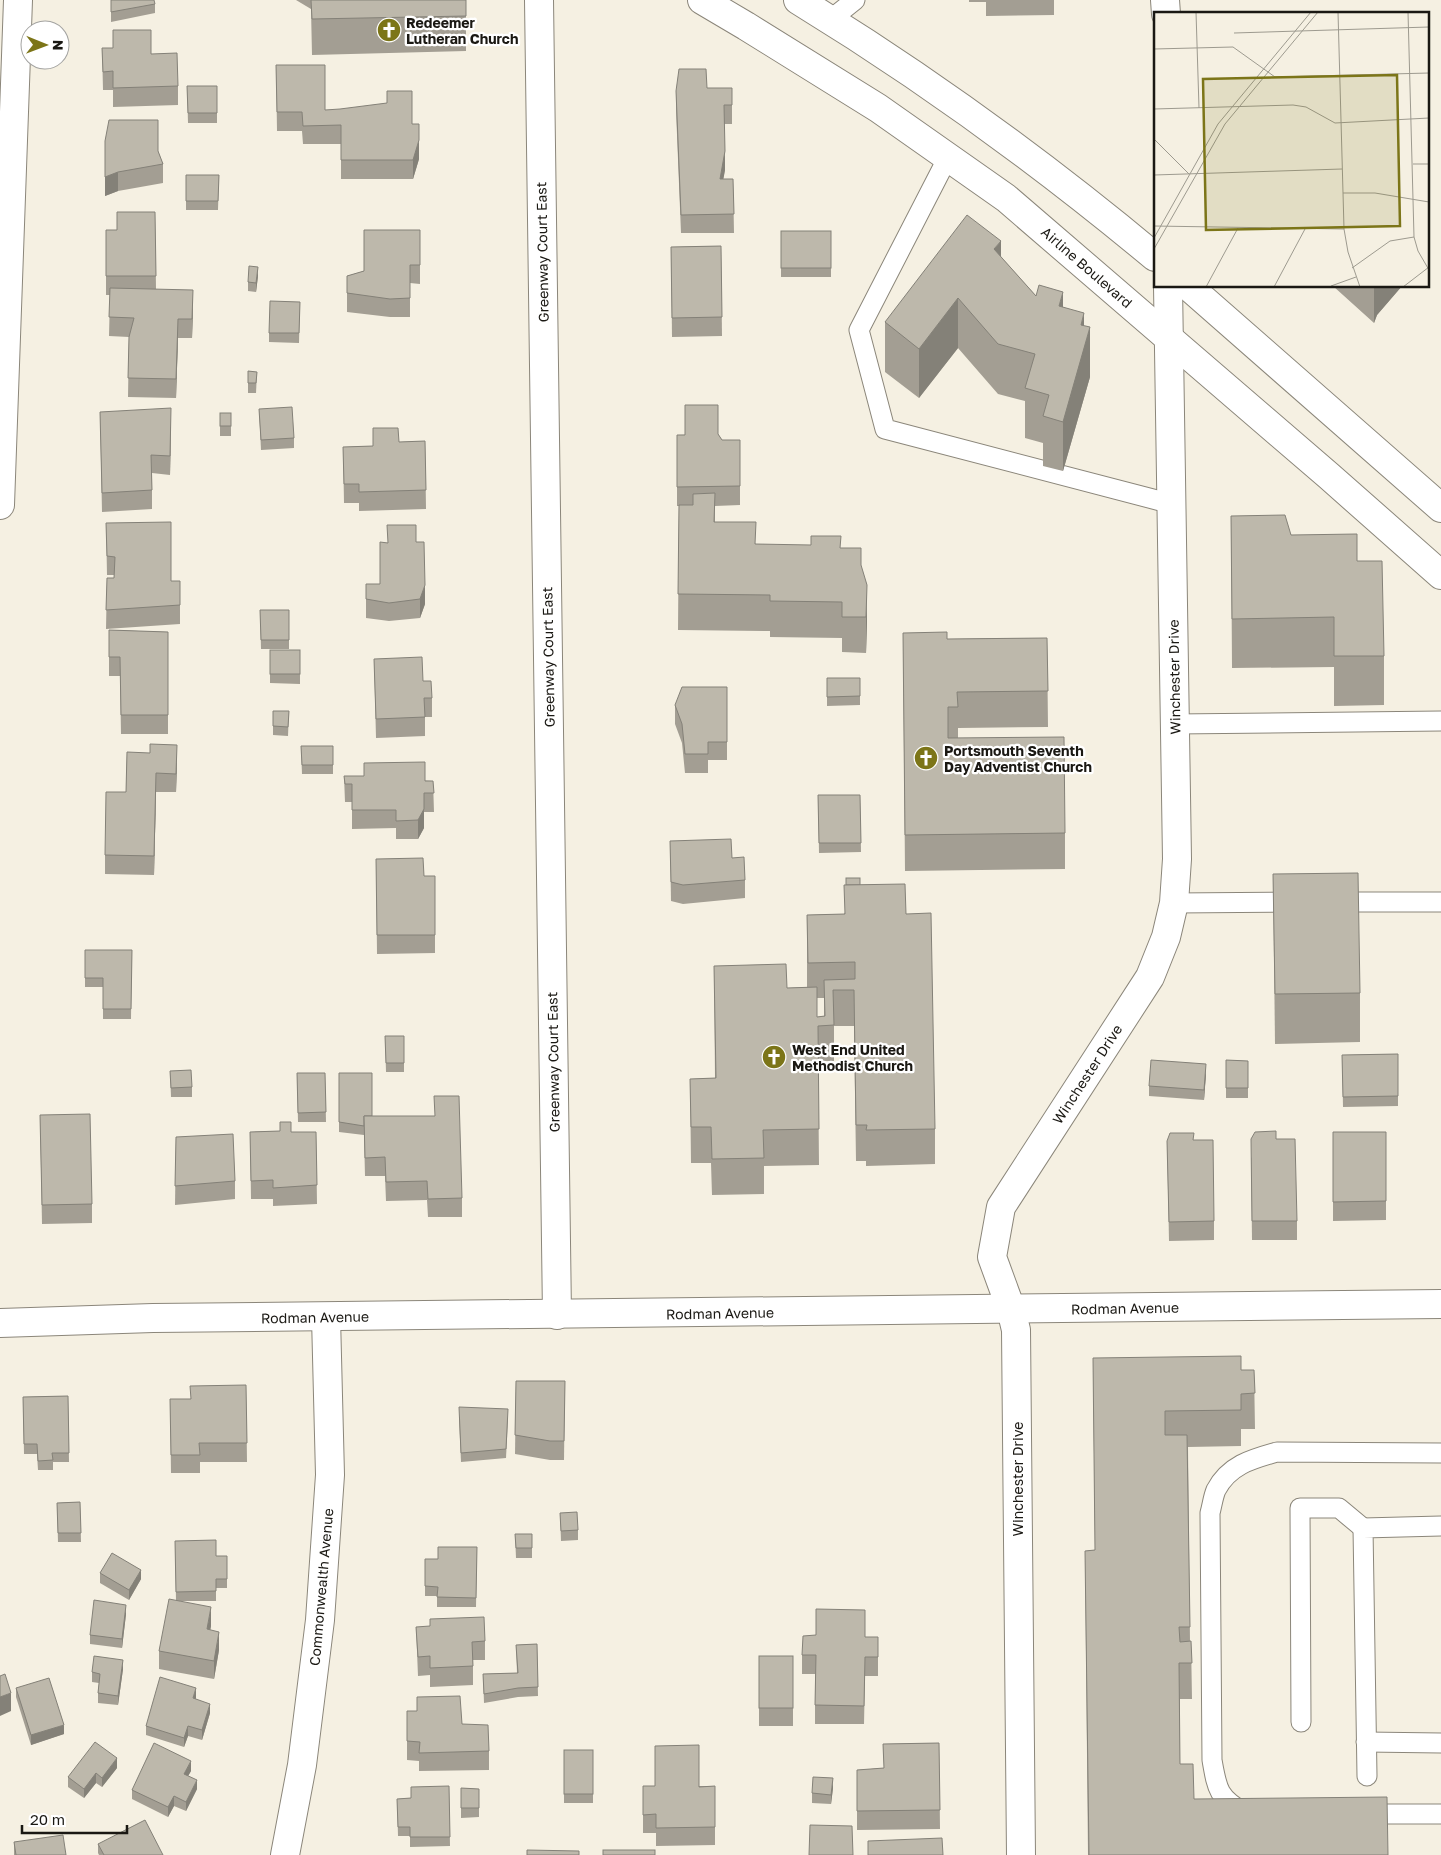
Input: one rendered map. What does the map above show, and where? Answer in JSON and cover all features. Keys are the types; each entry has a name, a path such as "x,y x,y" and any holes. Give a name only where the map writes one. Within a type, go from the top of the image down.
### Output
{"street":[{"path":"0,505 3,304 18,0"},
{"name":"Greenway Court East","path":"539,0 557,1315"},
{"name":"Airline Boulevard","path":"702,0 878,108 1006,198 1441,575"},
{"path":"798,0 873,46 1004,138 1106,216 1154,256"},
{"name":"Winchester Drive","path":"1021,1855 1016,1330 1011,1309 992,1257 1002,1207 1150,977 1166,937 1174,902 1176,859 1175,724 1168,288"},
{"path":"1190,288 1441,508"},
{"name":"Rodman Avenue","path":"0,1323 153,1318 1441,1304"},
{"name":"Commonwealth Avenue","path":"285,1855 302,1765 320,1620 330,1475 326,1317"}],"lane":[{"path":"830,20 855,0"},
{"path":"948,157 859,330 884,430 1172,504"},
{"path":"1175,724 1441,721"},
{"path":"1174,902 1441,902"},
{"path":"1266,1814 1246,1814 1228,1804 1216,1787 1212,1760 1210,1513 1216,1491 1230,1472 1250,1459 1277,1452 1441,1453"},
{"path":"1301,1722 1300,1508 1339,1508 1363,1528 1441,1526"},
{"path":"1363,1528 1367,1776"},
{"path":"1366,1742 1441,1743"},
{"path":"1344,1814 1441,1814"}],"building":[{"path":"111,0 154,0 155,4 111,12"},
{"path":"311,0 466,0 466,16 312,19"},
{"path":"113,30 151,30 151,54 177,53 178,86 113,88 113,71 103,72 102,48 113,48"},
{"path":"276,65 325,65 325,110 387,103 387,91 412,91 412,124 419,124 419,140 413,160 341,160 341,125 303,126 302,112 277,112"},
{"path":"679,69 706,69 707,88 732,88 732,105 724,105 725,151 720,179 733,179 734,214 681,215 676,91"},
{"path":"187,86 217,86 217,113 188,113"},
{"path":"109,120 158,120 158,151 163,164 118,172 105,177 105,141"},
{"path":"186,175 219,175 218,201 186,201"},
{"path":"117,212 155,212 156,276 106,276 106,230 117,230"},
{"path":"967,215 1001,241 994,249 1036,296 1039,285 1063,292 1059,306 1084,313 1081,325 1090,327 1063,422 1043,416 1049,395 1025,388 1035,354 998,344 958,298 919,349 885,322"},
{"path":"364,230 420,230 420,265 410,265 410,298 390,299 347,293 347,276 364,271"},
{"path":"781,231 831,231 831,268 781,268"},
{"path":"721,246 722,317 672,318 671,247"},
{"path":"249,266 258,267 256,283 248,282"},
{"path":"110,288 193,290 192,319 178,319 176,379 128,378 129,337 134,318 109,317"},
{"path":"270,301 300,302 299,333 269,333"},
{"path":"248,371 257,372 256,383 248,383"},
{"path":"685,405 718,405 718,434 722,440 740,440 740,486 677,487 677,435 685,435"},
{"path":"292,407 294,438 261,440 259,409"},
{"path":"171,408 170,456 151,455 152,490 102,493 100,412"},
{"path":"220,413 231,413 231,426 220,426"},
{"path":"373,428 398,428 399,442 425,441 426,490 359,492 359,484 344,484 343,447 373,446"},
{"path":"715,493 714,522 756,522 755,544 811,545 811,536 841,536 840,548 861,548 861,565 867,585 866,617 842,617 842,602 770,601 770,595 678,594 679,505 693,505 693,494"},
{"path":"1285,515 1291,535 1357,534 1357,561 1382,561 1384,656 1334,656 1334,617 1232,619 1231,516"},
{"path":"171,522 171,581 180,581 180,605 106,610 107,578 114,578 115,557 107,556 106,523"},
{"path":"387,525 416,525 416,542 424,542 425,585 420,599 389,603 366,599 366,584 380,584 380,542 388,543"},
{"path":"260,610 289,610 289,640 261,640"},
{"path":"109,630 168,632 168,715 121,715 120,657 109,657"},
{"name":"Portsmouth Seventh Day Adventist Church","path":"947,632 947,639 1047,638 1048,691 957,692 958,707 948,707 948,738 1064,737 1065,833 905,835 903,633"},
{"path":"270,650 300,650 300,674 270,674"},
{"path":"422,657 423,681 431,681 432,698 424,698 425,717 376,719 374,659"},
{"path":"827,678 860,678 860,696 827,697"},
{"path":"682,687 727,687 727,742 708,742 708,754 685,754 682,724 675,705"},
{"path":"273,711 289,711 288,727 273,726"},
{"path":"150,744 177,745 176,774 156,773 154,856 105,855 106,792 126,792 127,752 150,753"},
{"path":"301,746 333,746 333,765 302,765"},
{"path":"425,762 425,781 433,781 434,793 424,793 424,809 418,820 396,821 396,810 352,810 352,784 345,784 344,776 364,776 364,763"},
{"path":"818,795 860,795 861,843 819,843"},
{"path":"731,839 732,858 744,857 745,880 683,885 671,882 670,841"},
{"path":"423,858 424,876 435,876 435,935 377,935 376,859"},
{"path":"1358,873 1360,993 1275,994 1273,874"},
{"path":"846,878 860,878 860,885 846,885"},
{"name":"West End United Methodist Church","path":"905,884 906,914 931,913 935,1129 866,1130 867,1125 856,1125 854,990 833,990 834,1025 818,1026 819,1129 763,1130 764,1158 712,1159 711,1127 691,1127 690,1079 716,1078 714,966 786,964 787,988 817,987 817,1017 825,1016 824,980 855,979 855,962 808,963 807,915 845,914 844,885"},
{"path":"85,950 132,950 131,1009 103,1009 103,978 85,978"},
{"path":"385,1036 404,1036 404,1063 386,1063"},
{"path":"1398,1054 1398,1096 1343,1097 1342,1055"},
{"path":"1151,1060 1206,1064 1204,1090 1149,1086"},
{"path":"1226,1060 1248,1061 1248,1088 1226,1088"},
{"path":"191,1070 192,1087 171,1088 170,1071"},
{"path":"297,1073 325,1073 326,1112 298,1113"},
{"path":"339,1073 372,1073 372,1116 364,1116 364,1126 339,1122"},
{"path":"434,1096 459,1096 462,1198 428,1199 427,1181 386,1182 385,1157 365,1158 364,1116 435,1116"},
{"path":"90,1114 92,1204 42,1205 40,1115"},
{"path":"280,1122 291,1122 291,1132 316,1132 317,1185 273,1188 273,1180 251,1181 250,1132 280,1131"},
{"path":"1276,1131 1276,1139 1295,1139 1297,1221 1252,1221 1251,1139 1255,1132"},
{"path":"1333,1132 1386,1132 1386,1201 1333,1202"},
{"path":"1170,1133 1194,1133 1193,1140 1213,1140 1214,1221 1169,1222 1167,1141"},
{"path":"233,1134 235,1181 175,1186 176,1137"},
{"path":"1241,1356 1241,1370 1254,1370 1255,1393 1241,1394 1241,1410 1165,1411 1165,1435 1187,1435 1190,1627 1179,1627 1180,1642 1191,1641 1192,1663 1179,1663 1180,1764 1193,1764 1194,1799 1387,1797 1388,1855 1089,1855 1085,1551 1095,1550 1093,1358"},
{"path":"516,1381 565,1381 564,1441 550,1441 515,1435"},
{"path":"246,1385 247,1443 199,1443 200,1455 171,1455 170,1399 191,1399 190,1386"},
{"path":"68,1396 69,1453 52,1453 53,1460 38,1461 37,1444 24,1444 23,1397"},
{"path":"459,1407 508,1409 506,1449 461,1453"},
{"path":"80,1502 81,1533 58,1533 57,1503"},
{"path":"577,1512 578,1530 561,1531 560,1513"},
{"path":"515,1534 532,1534 532,1548 516,1548"},
{"path":"216,1540 216,1556 227,1556 227,1579 216,1579 216,1591 176,1592 175,1541"},
{"path":"438,1547 477,1547 476,1598 437,1597 438,1587 425,1586 425,1559 438,1559"},
{"path":"112,1553 141,1570 129,1590 100,1573"},
{"path":"169,1599 211,1607 207,1629 219,1632 214,1661 159,1651"},
{"path":"94,1600 126,1605 122,1639 90,1635"},
{"path":"816,1609 865,1610 865,1637 878,1637 878,1657 865,1657 864,1706 815,1705 816,1655 802,1655 803,1636 816,1635"},
{"path":"484,1617 485,1641 472,1642 473,1666 430,1668 430,1656 418,1657 416,1627 430,1626 430,1619"},
{"path":"537,1644 538,1687 518,1688 484,1694 483,1674 518,1673 516,1645"},
{"path":"94,1656 123,1660 118,1696 98,1693 100,1674 92,1672"},
{"path":"759,1656 793,1656 793,1708 759,1708"},
{"path":"5,1674 11,1693 0,1697 0,1676"},
{"path":"160,1677 196,1688 193,1698 210,1704 202,1730 188,1726 184,1738 146,1726"},
{"path":"49,1678 64,1725 31,1735 16,1688"},
{"path":"460,1696 462,1724 488,1725 489,1751 419,1753 420,1742 407,1741 407,1711 417,1711 417,1697"},
{"path":"95,1742 117,1758 102,1778 96,1773 84,1789 68,1777"},
{"path":"154,1743 191,1761 184,1774 197,1780 186,1802 174,1796 168,1807 132,1790"},
{"path":"939,1743 940,1810 857,1811 857,1770 884,1768 883,1744"},
{"path":"699,1745 699,1787 715,1786 715,1827 656,1828 656,1814 643,1815 643,1786 655,1786 655,1746"},
{"path":"564,1750 593,1750 593,1794 564,1794"},
{"path":"813,1777 833,1778 831,1795 812,1793"},
{"path":"449,1786 450,1837 410,1837 410,1827 398,1827 397,1799 411,1798 411,1787"},
{"path":"461,1788 479,1789 479,1808 461,1808"},
{"path":"145,1820 163,1855 104,1855 98,1844"},
{"path":"810,1825 852,1826 853,1855 809,1855"},
{"path":"63,1835 66,1855 16,1855 14,1842"},
{"path":"942,1838 943,1855 868,1855 868,1841"},
{"path":"527,1850 579,1851 579,1855 527,1855"},
{"path":"603,1850 655,1850 655,1855 603,1855"}],"place":[{"name":"Redeemer Lutheran Church","path":"389,30"},
{"name":"Portsmouth Seventh Day Adventist Church","path":"926,758"},
{"name":"West End United Methodist Church","path":"774,1057"}]}
